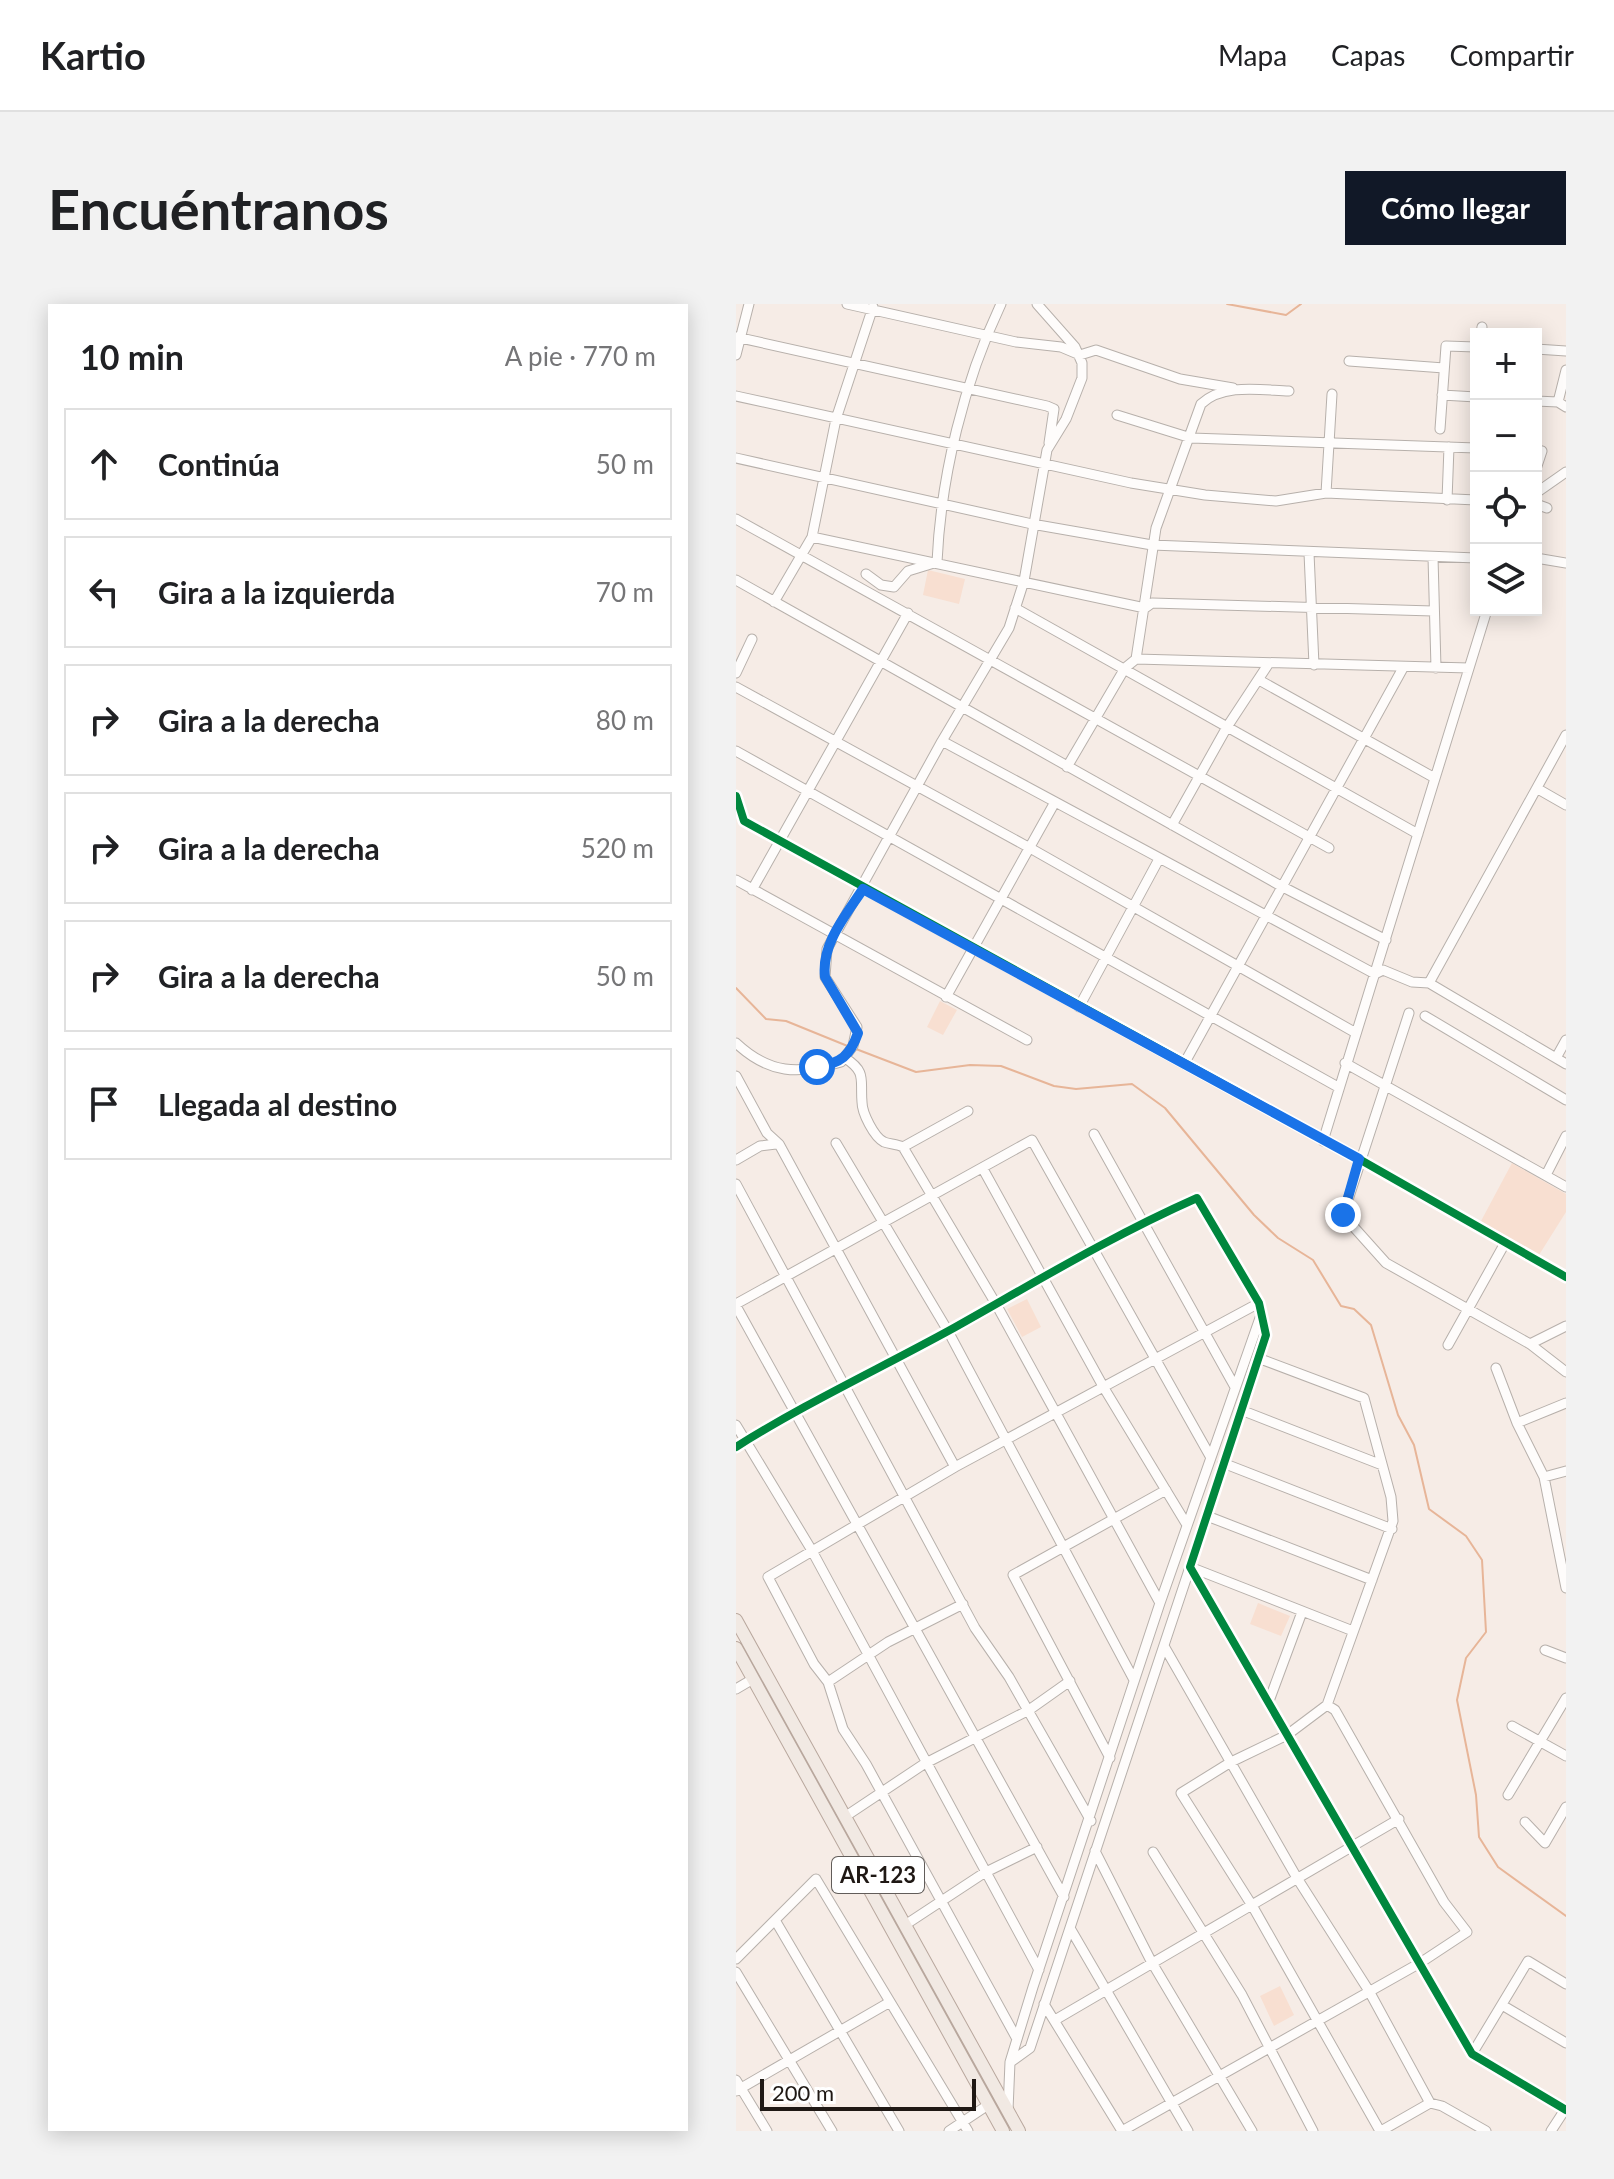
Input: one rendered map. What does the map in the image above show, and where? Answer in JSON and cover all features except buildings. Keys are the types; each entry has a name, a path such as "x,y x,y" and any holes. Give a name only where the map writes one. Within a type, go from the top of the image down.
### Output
{"main road":[{"name":"AR-123","path":"736,1620 1019,2131"},
{"name":"AR-123","path":"736,1648 1003,2131"}],"street":[{"path":"736,355 749,304"},
{"path":"847,304 873,307 1041,347 1061,347 1080,355 1096,350 1180,379 1289,391"},
{"path":"937,562 942,503 955,444 986,335 1001,304"},
{"path":"1037,304 1080,355 1082,370 1078,390 1066,419 1047,450"},
{"path":"774,602 812,537 836,419 873,307"},
{"path":"736,1043 755,1061 775,1069 817,1067 845,1058 858,1033 825,977 827,949 863,889 961,707 1009,628 1024,581 1054,409 739,338"},
{"path":"1440,429 1446,346 1470,347"},
{"path":"1542,349 1566,351"},
{"path":"1349,361 1444,368"},
{"path":"1542,402 1562,404 1566,370"},
{"path":"1067,767 1125,668 1136,659 1152,545 1201,404 1207,398 1241,388"},
{"path":"1326,493 1332,394"},
{"path":"1442,395 1470,397"},
{"path":"736,396 1170,490 1276,501 1326,493 1470,500"},
{"path":"1117,415 1191,438 1470,448"},
{"path":"1447,500 1449,447"},
{"path":"736,458 1032,524 1152,545 1470,558"},
{"path":"1542,489 1566,472"},
{"path":"1542,506 1547,508"},
{"path":"736,519 1329,848"},
{"path":"812,537 1145,608 1152,603 1433,611"},
{"path":"1309,553 1314,665"},
{"path":"1433,557 1436,668"},
{"path":"1542,559 1566,563"},
{"path":"866,574 881,585 894,587 908,571 937,562"},
{"path":"736,580 1281,886 1386,940"},
{"path":"1015,608 1418,834"},
{"path":"752,890 810,790 878,660 908,613"},
{"path":"1323,1141 1485,616"},
{"path":"736,673 752,639"},
{"path":"1136,659 1469,668"},
{"path":"1172,825 1227,727 1269,663"},
{"path":"1184,1064 1403,668"},
{"path":"1259,680 1433,777"},
{"path":"736,687 1030,848 1356,1033"},
{"path":"1429,983 1566,735"},
{"path":"942,741 1375,974"},
{"path":"736,751 1338,1087"},
{"path":"1538,789 1566,805"},
{"path":"736,796 744,821 1359,1159 1566,1277"},
{"path":"946,997 999,897 1055,802"},
{"path":"1079,1007 1103,956 1159,859"},
{"path":"736,880 1027,1040"},
{"path":"1375,974 1383,970 1412,982 1429,983 1566,1064"},
{"path":"1409,1013 1343,1215 1386,1263 1530,1344 1565,1369"},
{"path":"1425,1016 1566,1100"},
{"path":"1556,1058 1566,1040"},
{"path":"845,1058 857,1065 864,1077 862,1101 873,1131 885,1143 903,1147 968,1111"},
{"path":"1345,1063 1566,1187"},
{"path":"736,1076 767,1133 779,1144 955,1467"},
{"path":"1094,1134 1235,1387"},
{"path":"1546,1175 1566,1136"},
{"path":"1064,1897 736,1305 1032,1140 1091,1250 1210,1456"},
{"path":"836,1143 948,1331 1134,1680"},
{"path":"736,1160 760,1146 779,1144"},
{"path":"903,1147 1058,1414 1160,1603"},
{"path":"983,1169 1104,1388 1187,1525"},
{"path":"736,1184 963,1604 1029,1710 1091,1821"},
{"path":"741,1444 948,1331 1040,1276 1144,1221 1197,1198 1259,1303 1266,1335 1207,1516 1030,2048 1010,2062"},
{"path":"1448,1345 1505,1243"},
{"path":"1017,2039 838,1719 828,1682 814,1664 768,1577 955,1467 1259,1303"},
{"path":"1008,2110 1010,2062 1039,1970 1091,1821 1160,1603 1262,1314"},
{"path":"1530,1344 1566,1326"},
{"path":"1258,1358 1364,1398 1391,1497 1392,1529 1327,1705 1287,1735 1231,1762 1181,1793 1253,1907 1380,2131 1430,2103 1442,2106 1486,2131"},
{"path":"1496,1368 1517,1423 1544,1477 1562,1549 1566,1588"},
{"path":"1517,1423 1566,1403"},
{"path":"1241,1410 1382,1465"},
{"path":"736,1425 741,1444 811,1549 924,1764 1039,1970"},
{"path":"1223,1463 1392,1529"},
{"path":"1544,1477 1566,1471"},
{"path":"1110,1758 1013,1575 1061,1547 1116,1521 1166,1490"},
{"path":"1207,1516 1372,1580"},
{"path":"1190,1567 1353,1631"},
{"path":"1190,1567 1269,1701 1351,1850 1472,2054 1566,2109 1551,2131"},
{"path":"828,1682 868,1656 963,1604"},
{"path":"1269,1701 1302,1612"},
{"path":"1164,1646 1297,1878 1369,1991 1430,2103"},
{"path":"1545,1650 1566,1658"},
{"path":"736,1689 753,1679"},
{"path":"846,1816 924,1764 1029,1710 1070,1681"},
{"path":"1508,1795 1566,1698"},
{"path":"1044,2004 1122,2131 1420,1963 1467,1932 1461,1920 1444,1902 1335,1710 1327,1705"},
{"path":"1512,1726 1566,1756"},
{"path":"1525,1822 1545,1843 1566,1807"},
{"path":"1055,2020 1151,1961 1351,1850 1399,1819"},
{"path":"905,1925 984,1873 1037,1847"},
{"path":"1095,1851 1151,1961 1252,2131"},
{"path":"1153,1852 1242,1995 1313,2131"},
{"path":"736,1959 816,1879 966,2126"},
{"path":"775,1920 899,2131"},
{"path":"1070,1928 1188,2131"},
{"path":"1472,2054 1528,1961 1566,1984"},
{"path":"736,1972 832,2131"},
{"path":"767,2131 738,2086 890,2002"},
{"path":"1502,2005 1566,2043"},
{"path":"949,2131 966,2126 988,2105"}],"shaded area":[{"path":"928,570 965,579 959,604 923,595"},
{"path":"940,1001 957,1010 943,1035 927,1027"},
{"path":"1512,1163 1566,1194 1566,1212 1539,1255 1481,1221"},
{"path":"1027,1299 1041,1327 1022,1337 1007,1309"},
{"path":"1258,1603 1290,1616 1281,1636 1250,1624"},
{"path":"1280,1986 1294,2015 1274,2026 1260,1996"}],"waterway":[{"path":"1227,304 1286,315 1301,304"},
{"path":"736,988 766,1019 786,1021 850,1047"},
{"path":"856,1049 916,1072 970,1065 1001,1066 1054,1086 1076,1089 1132,1084 1165,1108 1254,1215 1278,1238 1313,1260 1341,1306 1354,1309 1371,1325 1398,1415 1414,1445 1429,1509 1466,1536 1482,1560 1486,1632 1466,1658 1457,1700 1476,1795 1479,1837 1498,1867 1566,1916"}],"cycle path":[{"path":"736,796 744,821 1359,1159 1566,1277"},
{"path":"736,1447 1103,1244 1197,1198 1259,1303 1266,1335 1190,1567 1472,2054 1566,2110"}],"route":[{"path":"817,1067 841,1062 850,1052 858,1033 825,977 824,967 827,949 863,889 1359,1159 1343,1215"}]}
